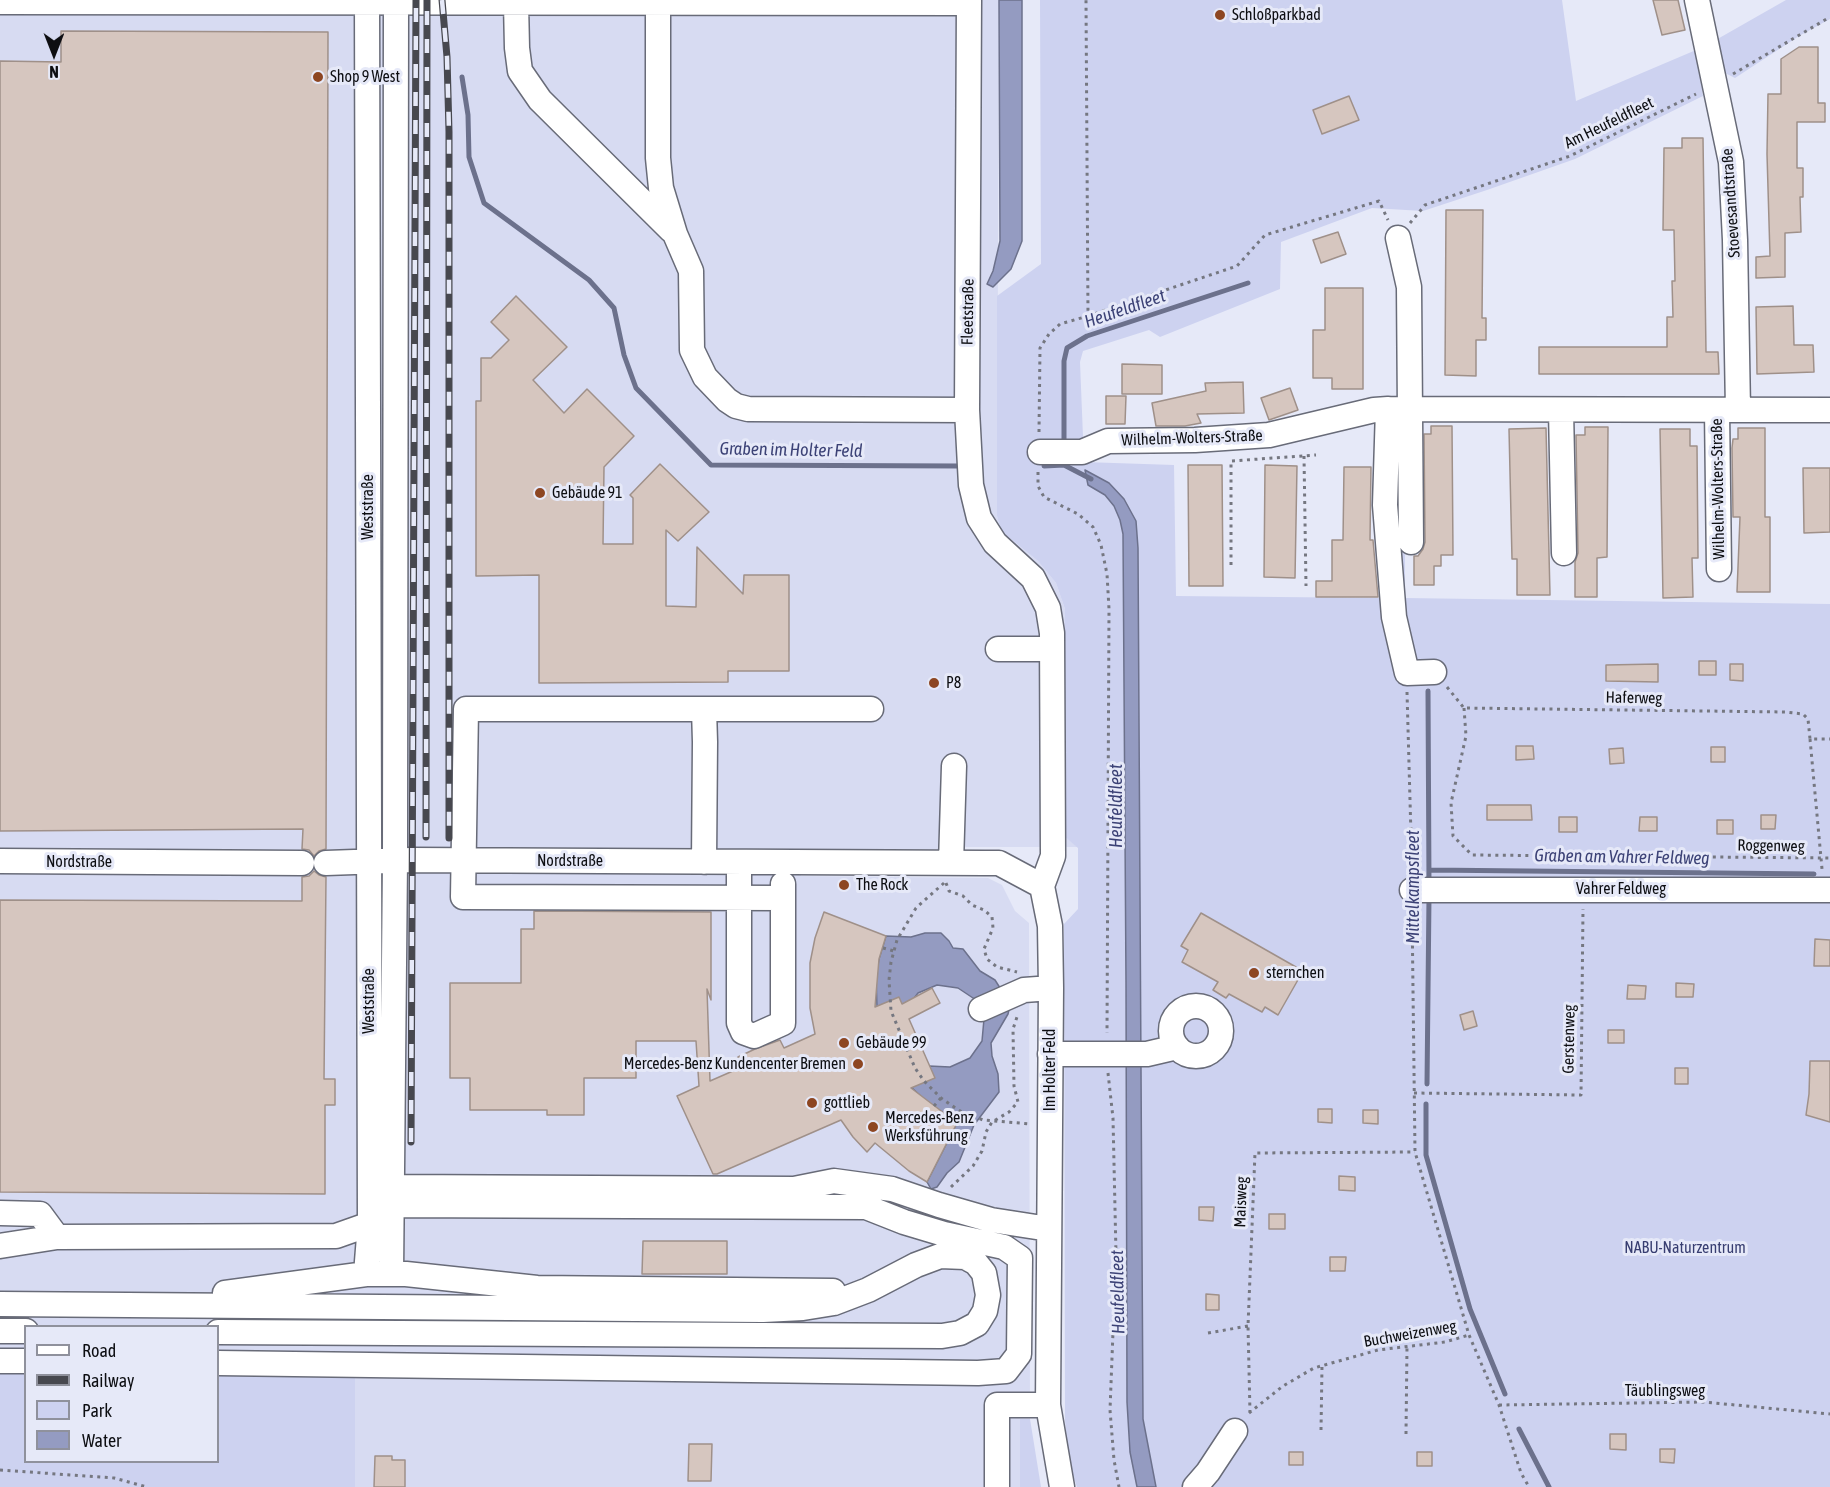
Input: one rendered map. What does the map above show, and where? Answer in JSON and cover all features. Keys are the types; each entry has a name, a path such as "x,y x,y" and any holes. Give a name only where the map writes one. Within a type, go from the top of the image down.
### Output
{"street":[{"name":"Stoevesandtstraße","path":"1697,0 1731,162 1735,240 1727,410"},
{"name":"Weststraße","path":"367,1 368,861 391,1274"},
{"name":"Weststraße","path":"366,1274 387,1210 395,860 396,1"},
{"path":"0,2 969,1"},
{"name":"Fleetstraße","path":"969,1 967,410 971,485 979,518 995,543 1033,579 1045,598 1052,650"},
{"path":"516,3 520,71 540,100 675,234"},
{"path":"658,3 658,158 661,188 675,234 691,271 692,350 705,377 736,406 762,410 967,410"},
{"path":"368,210 396,210"},
{"path":"1398,238 1409,287 1399,409 1385,506 1394,617 1407,673 1434,672"},
{"path":"1399,409 1411,542"},
{"name":"Wilhelm-Wolters-Straße","path":"1041,452 1082,452 1108,441 1195,440 1269,435 1374,410 1830,410"},
{"path":"1561,410 1564,553"},
{"name":"Wilhelm-Wolters-Straße","path":"1719,569 1727,410"},
{"path":"368,431 395,432"},
{"path":"954,766 951,863 999,863 1042,886 1053,856 1052,650 998,649"},
{"path":"704,708 704,862"},
{"path":"783,898 463,897 466,709 871,708"},
{"path":"368,728 395,728"},
{"name":"Nordstraße","path":"326,863 395,860 951,863"},
{"name":"Nordstraße","path":"0,861 302,863"},
{"path":"739,863 739,1023 743,1032 754,1036 783,1023 782,862"},
{"name":"Vahrer Feldweg","path":"1424,890 1583,889 1826,882"},
{"name":"Im Holter Feld","path":"1042,886 1050,926 1051,988 1048,1405 1062,1487"},
{"path":"981,1009 1024,990 1051,988"},
{"path":"1050,1054 1147,1054 1177,1047"},
{"path":"0,1214 53,1222 336,1236 387,1210 794,1189 834,1181 892,1189 939,1206 991,1220 1049,1229"},
{"path":"219,1363 978,1373 1006,1371 1019,1354 1020,1258 1004,1247 944,1234 866,1207 387,1210"},
{"path":"0,1246 53,1222"},
{"path":"0,1304 763,1310 803,1308 834,1303 868,1290 916,1265 940,1256 965,1257 976,1263 984,1273 988,1295 985,1311 977,1324 960,1334 942,1335 219,1332"},
{"path":"141,1305 366,1274 391,1274 537,1288 868,1290"},
{"path":"0,1331 24,1331"},
{"path":"0,1361 24,1361"},
{"path":"997,1487 997,1405 1048,1405"},
{"path":"1195,1487 1242,1422"}],"path":[{"path":"1086,0 1088,316"},
{"name":"Am Heufeldfleet","path":"1398,238 1425,205 1570,156 1716,84 1830,17"},
{"path":"1108,1024 1109,609 1107,573 1101,545 1093,527 1078,514 1044,497 1038,486 1041,452 1040,348 1049,334 1060,324 1237,266 1265,235 1379,201 1398,238"},
{"path":"1231,565 1231,461 1316,455"},
{"path":"1304,456 1306,586"},
{"path":"1434,672 1464,708"},
{"path":"1407,673 1424,890 1414,1093 1415,1152 1469,1335 1499,1405 1514,1455 1529,1487"},
{"name":"Haferweg","path":"1464,708 1785,712 1803,714 1808,719 1810,739"},
{"name":"Roggenweg","path":"1464,708 1466,736 1451,803 1453,836 1472,855 1830,858"},
{"path":"1826,882 1810,739 1830,739"},
{"path":"939,1206 950,1188 973,1166 982,1151 986,1132 992,1122 1009,1112 1017,1102 1014,1086 1013,1029 1024,990 1022,977 1014,970 997,967 987,959 984,949 993,928 992,916 984,909 972,905 963,896 949,891 945,882 925,899 910,917 894,951 889,980 891,1011 915,1068 941,1098 960,1111 992,1122 1050,1124"},
{"name":"Gerstenweg","path":"1414,1093 1581,1095 1583,889"},
{"path":"883,948 894,951"},
{"path":"895,1047 905,1044"},
{"path":"934,1106 941,1098"},
{"path":"1113,1118 1116,1254 1110,1410 1114,1460 1119,1487"},
{"name":"Maisweg","path":"1242,1422 1255,1153 1415,1152"},
{"path":"1208,1334 1248,1326"},
{"name":"Buchweizenweg","path":"1242,1422 1283,1386 1322,1366 1378,1350 1445,1342 1469,1335"},
{"path":"1406,1434 1407,1346"},
{"path":"1322,1366 1322,1430"},
{"name":"Täublingsweg","path":"1499,1405 1704,1402 1830,1414"},
{"path":"0,1470 114,1478 147,1487"}],"shaded area":[{"path":"0,0 999,0 997,516 1001,531 1038,561 1056,583 1065,609 1064,836 1078,847 944,847 937,852 801,853 801,876 988,878 1002,885 1015,911 1029,923 1030,1419 1020,1419 1020,1487 355,1487 355,1374 219,1372 219,1325 24,1325 24,1369 0,1369"}],"green space":[{"name":"NABU-Naturzentrum","path":"1040,0 1562,0 1576,101 1696,50 1703,96 1575,159 1423,211 1372,208 1281,242 1280,289 1160,337 1149,330 1083,351 1080,362 1084,462 1174,465 1176,596 1381,598 1381,425 1405,425 1405,598 1830,604 1830,1487 1156,1487 1143,1419 1138,548 1124,499 1088,485 1105,495 1114,506 1123,534 1127,1402 1130,1452 1137,1487 1077,1487 1069,1464 1065,1420 1064,924 1078,909 1078,848 1064,836 1065,609 1056,583 1038,561 1001,531 997,516 997,296 1041,264"},
{"path":"1786,0 1830,0 1830,19 1799,36 1735,78 1721,71 1714,41"},
{"path":"0,1369 24,1369 24,1463 219,1463 219,1372 355,1373 355,1487 0,1487"},
{"path":"1020,1419 1030,1419 1041,1487 1020,1487"}],"water":[{"path":"999,0 1022,0 1022,241 1011,269 993,287 987,284 993,271 1000,241"},
{"path":"1085,470 1109,483 1124,499 1136,521 1138,548 1143,1419 1156,1487 1137,1487 1130,1452 1127,1402 1123,534 1114,506 1105,495 1088,485"},
{"path":"925,933 941,933 953,948 963,949 980,971 995,980 1002,991 976,1000 958,988 937,985 918,993 905,1010 877,1007 876,978 886,936 911,937"},
{"path":"1010,1005 1008,1014 991,1043 992,1056 998,1074 999,1092 974,1125 959,1162 937,1187 931,1189 927,1182 957,1123 912,1088 915,1068 950,1067 970,1058 982,1041 984,1019"}],"building":[{"path":"1653,0 1678,0 1685,30 1662,35"},
{"path":"61,31 328,32 326,849 314,856 309,850 302,849 303,829 0,831 0,61 61,62"},
{"path":"1799,47 1818,47 1818,103 1825,103 1825,122 1797,122 1797,168 1803,168 1803,197 1800,197 1801,232 1785,233 1785,277 1756,278 1756,257 1770,256 1768,94 1781,94 1781,59"},
{"path":"1349,96 1359,120 1322,134 1313,110"},
{"path":"1682,138 1703,138 1706,352 1718,352 1719,374 1539,374 1539,347 1667,347 1667,317 1673,317 1672,281 1675,281 1674,230 1663,230 1664,148 1682,148"},
{"path":"1446,210 1483,210 1482,318 1486,318 1486,340 1476,340 1476,376 1445,375"},
{"path":"1338,232 1346,254 1321,263 1313,240"},
{"path":"1325,288 1363,288 1363,389 1332,389 1332,378 1313,378 1313,330 1325,330"},
{"name":"Gebäude 91","path":"516,296 567,347 533,380 564,413 587,389 634,436 604,467 603,544 633,544 633,498 630,495 660,464 709,512 678,541 666,530 666,606 696,607 697,547 743,594 744,575 789,575 789,671 728,671 728,682 539,683 539,575 476,576 476,401 481,401 481,358 491,358 509,340 491,322"},
{"path":"1793,306 1794,345 1813,345 1814,372 1757,374 1756,307"},
{"path":"1122,364 1162,365 1162,394 1122,394"},
{"path":"1243,382 1244,413 1197,414 1201,423 1185,426 1156,426 1152,403 1206,391 1205,383"},
{"path":"1290,388 1298,410 1269,420 1261,398"},
{"path":"1106,396 1126,396 1125,424 1106,424"},
{"path":"1431,426 1452,426 1453,555 1441,555 1441,566 1434,566 1434,585 1414,585 1414,556 1418,556 1425,542 1424,434 1431,434"},
{"path":"1585,427 1608,427 1607,557 1597,558 1597,597 1575,597 1575,562 1578,553 1576,435 1585,435"},
{"path":"1546,428 1550,595 1517,595 1517,559 1512,559 1509,429"},
{"path":"1738,428 1765,428 1765,517 1770,517 1770,592 1737,592 1740,517 1733,517 1732,448 1733,439 1738,439"},
{"path":"1660,429 1690,429 1690,446 1697,446 1698,558 1692,558 1693,597 1663,598"},
{"path":"1188,465 1222,465 1223,586 1189,586"},
{"path":"1265,465 1297,466 1295,578 1264,577"},
{"path":"1344,467 1371,467 1370,540 1373,540 1378,597 1316,597 1316,581 1332,581 1332,540 1343,540"},
{"path":"1803,468 1830,468 1830,532 1804,533"},
{"path":"1699,661 1716,661 1716,675 1699,675"},
{"path":"1658,664 1658,682 1606,681 1606,665"},
{"path":"1730,664 1743,664 1743,681 1730,680"},
{"path":"1516,746 1533,746 1534,759 1516,760"},
{"path":"1711,747 1725,747 1725,762 1711,762"},
{"path":"1623,748 1624,763 1610,764 1609,749"},
{"path":"1487,805 1531,805 1532,820 1487,820"},
{"path":"1761,815 1776,815 1775,829 1761,829"},
{"path":"1559,817 1577,817 1577,832 1559,832"},
{"path":"1640,817 1657,817 1657,831 1639,831"},
{"path":"1717,820 1733,820 1733,834 1717,834"},
{"path":"314,871 326,877 324,1079 335,1079 335,1105 325,1105 325,1194 0,1192 0,900 302,901 302,877 309,876"},
{"path":"534,911 711,912 711,1000 707,989 710,1081 742,1067 738,1057 755,1049 780,1040 784,1048 815,1034 810,1008 810,963 824,912 886,936 879,959 875,1007 899,997 902,1004 932,988 940,1003 909,1019 935,1078 911,1088 957,1123 927,1182 909,1171 875,1143 867,1152 841,1120 713,1174 677,1096 699,1086 696,1041 636,1041 636,1078 584,1078 584,1115 547,1115 547,1110 470,1110 470,1078 450,1078 450,983 521,983 521,929 534,929"},
{"path":"1201,913 1303,971 1278,1015 1265,1007 1262,1012 1229,994 1226,998 1213,990 1218,982 1182,962 1188,950 1181,946"},
{"path":"1815,939 1830,940 1830,966 1814,966"},
{"path":"1676,983 1694,984 1693,997 1676,997"},
{"path":"1628,985 1646,986 1645,999 1627,999"},
{"path":"1473,1011 1477,1026 1464,1030 1460,1015"},
{"path":"1608,1030 1624,1030 1624,1043 1608,1043"},
{"path":"1810,1061 1830,1061 1830,1122 1806,1115"},
{"path":"1675,1068 1688,1068 1688,1084 1675,1084"},
{"path":"1318,1109 1332,1109 1332,1123 1318,1122"},
{"path":"1363,1110 1378,1110 1378,1124 1363,1123"},
{"path":"1339,1176 1355,1177 1355,1191 1339,1190"},
{"path":"1199,1207 1214,1207 1213,1221 1199,1220"},
{"path":"1269,1214 1285,1214 1285,1229 1269,1229"},
{"path":"643,1241 727,1241 727,1274 642,1274"},
{"path":"1330,1257 1346,1257 1345,1271 1330,1271"},
{"path":"1206,1294 1219,1295 1219,1310 1206,1310"},
{"path":"1610,1434 1626,1434 1626,1450 1610,1449"},
{"path":"689,1444 712,1444 711,1481 688,1481"},
{"path":"1660,1449 1675,1449 1674,1463 1660,1462"},
{"path":"1289,1452 1303,1452 1303,1465 1289,1465"},
{"path":"1417,1452 1432,1452 1432,1466 1417,1466"},
{"path":"375,1456 392,1456 392,1460 405,1460 405,1487 374,1487"}],"waterway":[{"name":"Graben im Holter Feld","path":"462,77 468,115 469,157 484,203 589,280 614,308 624,355 636,388 711,465 960,466"},
{"name":"Heufeldfleet","path":"1064,446 1064,361 1067,348 1087,336 1248,283"},
{"name":"Heufeldfleet","path":"1044,466 1064,465 1091,479"},
{"name":"Mittelkampsfleet","path":"1428,691 1429,885"},
{"name":"Graben am Vahrer Feldweg","path":"1430,870 1814,874"},
{"name":"Mittelkampsfleet","path":"1427,1084 1429,897"},
{"name":"Mittelkampsfleet","path":"1426,1104 1426,1155 1470,1309 1505,1394"},
{"name":"Mittelkampsfleet","path":"1519,1429 1549,1487"}],"railway":[{"path":"411,1142 416,0"},
{"path":"426,837 427,0"},
{"path":"442,0 447,57 449,132 449,838"}],"place":[{"name":"Schloßparkbad","path":"1220,15"},
{"name":"Shop 9 West","path":"318,77"},
{"name":"Gebäude 91","path":"540,493"},
{"name":"P8","path":"934,683"},
{"name":"The Rock","path":"844,885"},
{"name":"sternchen","path":"1254,973"},
{"name":"Gebäude 99","path":"844,1043"},
{"name":"Mercedes-Benz Kundencenter Bremen","path":"858,1064"},
{"name":"gottlieb","path":"812,1103"},
{"name":"Mercedes-Benz Werksführung","path":"873,1127"}]}
